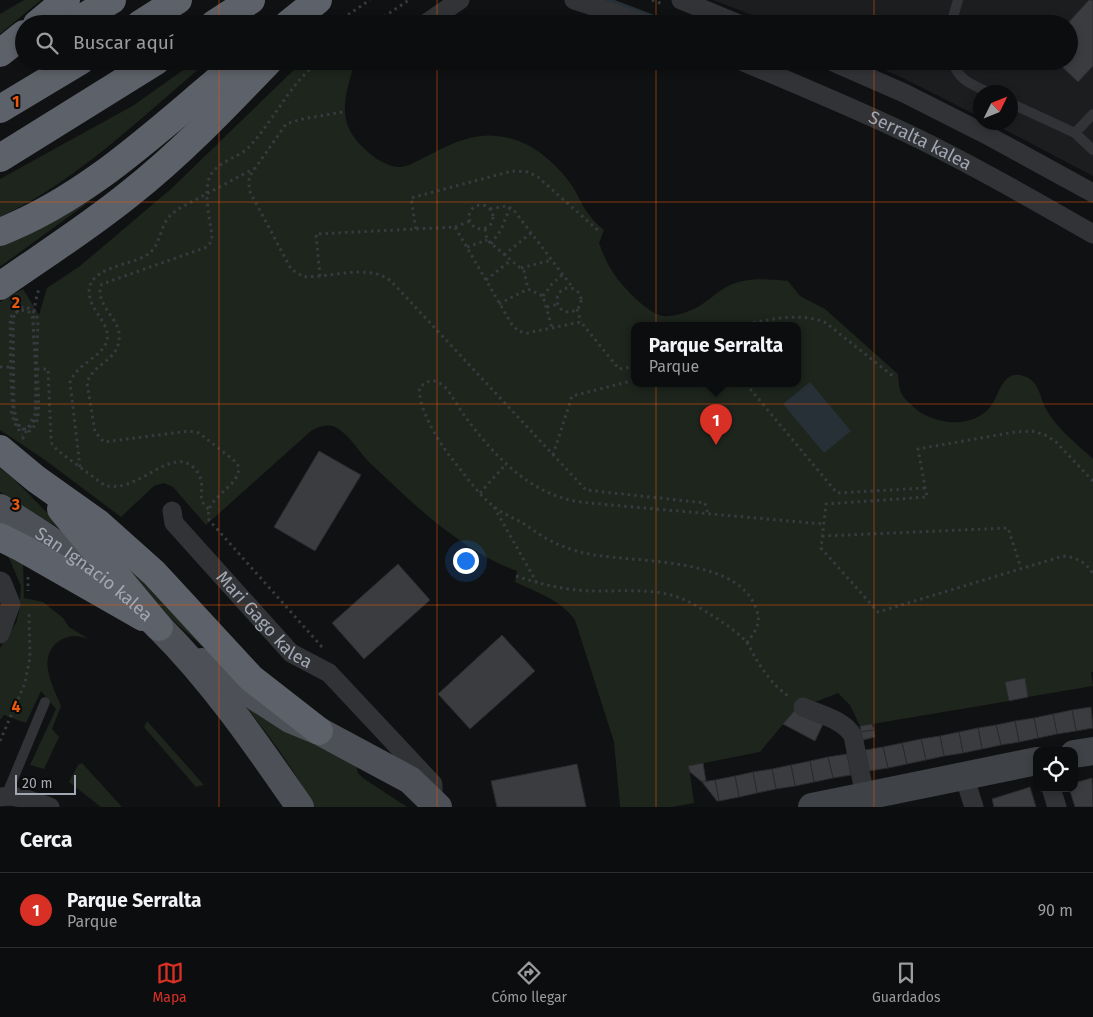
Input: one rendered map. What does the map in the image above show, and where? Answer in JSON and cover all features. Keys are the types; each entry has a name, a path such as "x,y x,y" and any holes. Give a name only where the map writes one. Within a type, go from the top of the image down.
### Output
{"highway":[{"path":"48,15 66,0"},
{"path":"87,15 112,0"},
{"path":"154,15 178,0"},
{"path":"228,15 251,0"},
{"path":"299,15 318,0"},
{"path":"313,15 327,0"},
{"path":"0,53 15,41"},
{"path":"0,109 65,70"},
{"path":"0,158 142,70"},
{"path":"8,229 55,206 99,178 132,154 231,70"},
{"path":"0,286 74,236 130,194 275,70"},
{"path":"0,275 43,256"},
{"path":"12,443 36,478 170,638"},
{"path":"36,478 105,529 154,574 251,678 319,731"},
{"path":"0,537 22,548 170,638"}],"main road":[{"name":"San Ignacio kalea","path":"0,508 83,563 116,589 170,638 237,718 300,807"},
{"path":"170,638 290,719 319,731 410,780 436,804"},
{"name":"San Ignacio kalea","path":"270,763 288,807"}],"street":[{"path":"438,15 460,0"},
{"path":"574,0 620,15"},
{"path":"681,0 717,15"},
{"name":"Serralta kalea","path":"763,70 827,97 919,140 1001,182 1093,234"},
{"name":"Serralta kalea","path":"852,70 904,93 985,134 1093,193"},
{"name":"Mari Gago kalea","path":"172,511 174,524 291,653 329,673 433,784 436,804"},
{"path":"0,581 11,604 0,634"},
{"path":"803,707 840,722 848,728 853,736 865,802"},
{"name":"Mari Gago kalea","path":"362,754 373,745 376,738 376,730 369,717"},
{"path":"1078,753 1093,751"},
{"path":"812,807 865,802 964,776 1033,762"},
{"path":"964,776 974,807"},
{"path":"1052,792 1057,807"},
{"path":"3,797 23,799 50,807"}],"lane":[{"path":"954,15 958,0"},
{"path":"956,70 966,82 973,85"},
{"path":"1018,107 1075,133 1093,150"},
{"path":"1075,133 1093,114"},
{"path":"3,797 45,702"}],"path":[{"path":"348,15 370,0"},
{"path":"386,15 409,0"},
{"path":"309,70 296,82 248,148 223,163 210,175 207,193 212,236 211,242 207,247 102,284 100,294 117,327 119,342 113,356 93,372 87,383 95,432 104,442 189,430 199,433 236,462 239,467 236,478 212,503 209,509 209,520 328,653"},
{"path":"343,112 302,119 286,124 249,177 249,190 286,262 296,274 304,277 371,272 384,276 586,490 705,503 708,514"},
{"path":"80,468 70,382 78,370 105,347 107,341 105,327 90,298 93,279 108,270 150,253 157,244 165,222 171,215 180,208 255,168"},
{"path":"416,229 410,198 512,171 528,172 538,177 600,232"},
{"path":"486,229 476,228 470,221 469,216 473,208 479,205 490,209 493,215 493,221 486,229 487,240 524,271 528,289"},
{"path":"490,209 510,207 578,292 581,297 581,304 577,309 568,312 560,308 557,299 561,291 566,288 573,288"},
{"path":"491,244 501,230 510,207"},
{"path":"320,276 316,234 455,227 470,221"},
{"path":"455,227 511,324 518,331 528,334 581,322"},
{"path":"504,255 531,233"},
{"path":"466,247 487,240"},
{"path":"486,280 511,260"},
{"path":"520,268 552,260"},
{"path":"543,296 563,274"},
{"path":"34,414 38,320 34,312 27,307 20,307 13,318 14,409 18,424 24,429 28,429 36,416 33,317 28,312 22,310 13,314 10,318 13,410 17,425 24,430 30,431 38,419 37,369 34,320 35,300 41,284"},
{"path":"500,304 528,289"},
{"path":"528,289 543,296 552,328"},
{"path":"547,307 558,304"},
{"path":"577,309 581,322 619,369 631,367"},
{"path":"762,322 796,317 814,317 826,323 894,377"},
{"path":"0,368 13,367"},
{"path":"37,369 48,369 52,444 57,450 104,485 113,488 122,486 170,464 184,462 195,468 202,480 201,495 203,504 209,509"},
{"path":"747,643 758,627 757,610 751,598 740,586 726,578 694,568 584,553 555,542 494,506 480,493 442,447 420,402 418,393 420,387 432,380 438,380 482,438 506,464 523,478 541,489 563,498 589,503 822,524"},
{"path":"552,455 572,396 631,381"},
{"path":"749,387 837,493 925,488"},
{"path":"11,399 14,422 12,443"},
{"path":"1093,481 1055,442 1045,435 1032,431 1015,432 918,449 927,497 826,504 822,524 821,548 878,612 1063,556 1071,556 1081,561 1090,568 1093,574"},
{"path":"480,493 506,464"},
{"path":"494,506 537,583"},
{"path":"822,536 1008,528 1021,568"},
{"path":"516,576 557,587 589,591 662,593 690,602 737,633 747,643 757,661 773,682 785,694 803,707"},
{"path":"0,740 1,734 9,721"}],"shaded area":[{"path":"24,0 41,0 23,15 15,15 15,22 0,34 0,14"},
{"path":"713,0 1093,0 1093,176 1005,130 1018,130 1018,85 973,85 973,113 885,70 1078,70 1078,15 752,15"},
{"path":"183,70 198,70 134,125 82,166 56,185 0,217 0,179 134,105"},
{"path":"294,70 352,70 346,98 346,120 357,141 370,154 385,163 400,167 411,164 459,141 481,136 505,137 535,149 549,160 568,180 588,214 604,230 599,243 605,259 623,285 636,299 657,314 669,316 689,311 728,286 742,281 765,279 788,281 800,296 825,309 898,374 902,394 911,405 933,419 944,421 965,421 984,413 991,406 1002,385 1009,377 1020,375 1032,380 1046,409 1056,423 1093,459 1093,672 1091,672 1093,686 1028,697 1024,678 1006,682 1009,701 860,726 850,705 838,693 795,710 760,752 689,766 694,803 672,807 620,807 614,742 575,620 563,607 540,593 515,582 517,571 476,551 438,524 370,463 339,429 325,426 311,431 206,525 173,487 164,483 154,486 121,517 45,460 0,430 0,302 23,289 39,315 47,288 80,266 172,188"},
{"path":"93,199 0,266 0,246 16,240"},
{"path":"810,382 851,431 824,453 783,404"},
{"path":"0,468 13,478 68,534 0,492"},
{"path":"93,528 221,663 167,615"},
{"path":"1,552 23,558 24,598 43,602 63,618 69,627 89,639 77,636 66,638 59,641 52,648 48,656 48,672 61,706 52,729 59,737 44,769 30,765 56,709 41,691 26,723 4,715 0,720 0,648 16,623 21,586 9,558"},
{"path":"235,694 356,764 358,773 363,778 407,807 314,807 278,748"},
{"path":"147,721 204,785 196,787 144,727"},
{"path":"82,763 122,807 101,807 69,782 78,765"}],"building":[{"path":"1089,0 1093,0 1093,66 1078,82 1065,70 1078,70 1078,15 1075,15"},
{"path":"319,451 361,475 315,551 274,527"},
{"path":"398,564 430,600 364,659 332,623"},
{"path":"502,635 535,671 470,729 438,694"},
{"path":"1025,678 1028,697 1009,701 1005,682"},
{"path":"1091,707 1093,728 1076,731 1072,710"},
{"path":"795,710 823,724 815,741 783,724"},
{"path":"1072,710 1076,731 1057,734 1053,714"},
{"path":"1053,714 1057,734 1038,738 1034,718"},
{"path":"1034,718 1038,738 1019,742 1015,721"},
{"path":"1015,721 1019,742 1001,745 996,725"},
{"path":"872,724 874,730 861,732 860,726"},
{"path":"996,725 1001,745 982,749 978,728"},
{"path":"978,728 982,749 963,753 959,732"},
{"path":"874,730 875,737 863,740 861,732"},
{"path":"959,732 963,753 944,756 940,736"},
{"path":"940,736 944,756 926,760 921,739"},
{"path":"921,739 926,760 907,764 902,743"},
{"path":"902,743 907,764 888,768 883,747"},
{"path":"883,747 888,768 869,771 865,750"},
{"path":"847,754 851,775 833,778 828,757"},
{"path":"828,757 833,778 814,782 810,761"},
{"path":"810,761 814,782 795,786 791,765"},
{"path":"703,763 706,781 702,782 690,772 688,766"},
{"path":"577,764 586,807 497,807 491,781"},
{"path":"791,765 795,786 776,789 772,769"},
{"path":"772,769 776,789 757,793 753,772"},
{"path":"753,772 757,793 739,797 735,776"},
{"path":"735,776 739,797 719,801 715,780"},
{"path":"1092,778 1093,807 1075,807 1070,792 1078,792 1078,782"},
{"path":"715,780 719,801 702,782"},
{"path":"1030,787 1036,807 994,807 992,799"}],"waterway":[{"path":"606,0 646,15"}],"place":[{"name":"Parque Serralta","path":"716,445"}]}
